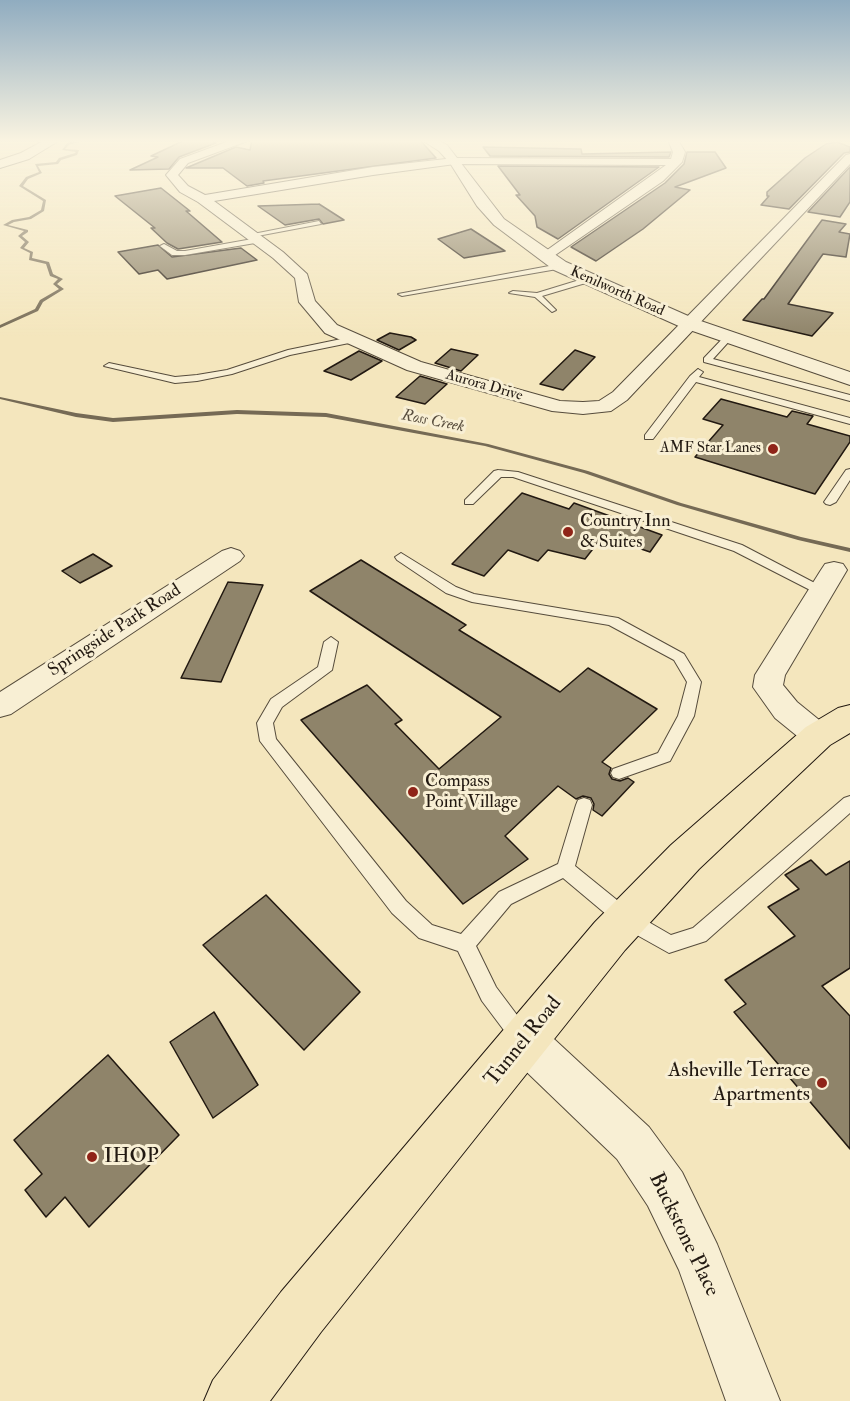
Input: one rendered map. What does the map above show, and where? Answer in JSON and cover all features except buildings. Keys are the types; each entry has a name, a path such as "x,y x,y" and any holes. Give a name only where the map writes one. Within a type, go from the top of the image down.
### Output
{"main road":[{"name":"Tunnel Road","path":"234,1401 297,1316 626,919 685,857 834,727"}],"street":[{"name":"Aurora Drive","path":"212,205 255,237 302,277 308,302 332,329 351,340 414,366 560,407 583,408 604,406 620,396 803,205"},
{"name":"Kenilworth Road","path":"484,205 499,222 560,266 586,279 688,323 850,379"},
{"path":"548,256 620,205"},
{"name":"Springside Park Road","path":"0,706 231,556"},
{"path":"828,580 770,675 768,687 786,710 834,727"},
{"name":"Buckstone Place","path":"525,1041 633,1143 665,1189 700,1261 753,1401"}],"lane":[{"path":"164,246 180,253 319,223"},
{"path":"402,294 560,266"},
{"path":"513,293 537,296 586,279"},
{"path":"537,296 552,310"},
{"path":"649,437 707,360 728,338"},
{"path":"109,366 176,380 196,378 229,372 288,353 351,340"},
{"path":"707,360 850,398"},
{"path":"693,378 850,420"},
{"path":"830,502 850,472"},
{"path":"469,502 498,473 514,474 828,580"},
{"path":"401,557 451,590 472,598 613,621 679,657 694,682 686,716 664,757 619,773"},
{"path":"332,642 325,670 276,703 265,723 268,741 399,907 426,932 465,944 489,994 525,1041"},
{"path":"565,869 626,919 669,944 699,935 850,803"},
{"path":"465,944 505,898 565,869 584,805"}],"waterway":[{"path":"0,327 37,310 41,301 62,289 55,284 61,279 51,275 48,263 30,259 32,253 22,248 27,242 20,236 27,231 5,225 30,218 43,210 44,205"},
{"name":"Ross Creek","path":"0,398 76,415 113,420 237,412 326,415 486,445 586,472 679,504 800,539 850,550"}],"place":[{"name":"AMF Star Lanes","path":"773,449"},
{"name":"Country Inn & Suites","path":"568,532"},
{"name":"Compass Point Village","path":"413,792"},
{"name":"Asheville Terrace Apartments","path":"822,1083"},
{"name":"IHOP","path":"92,1157"}]}
